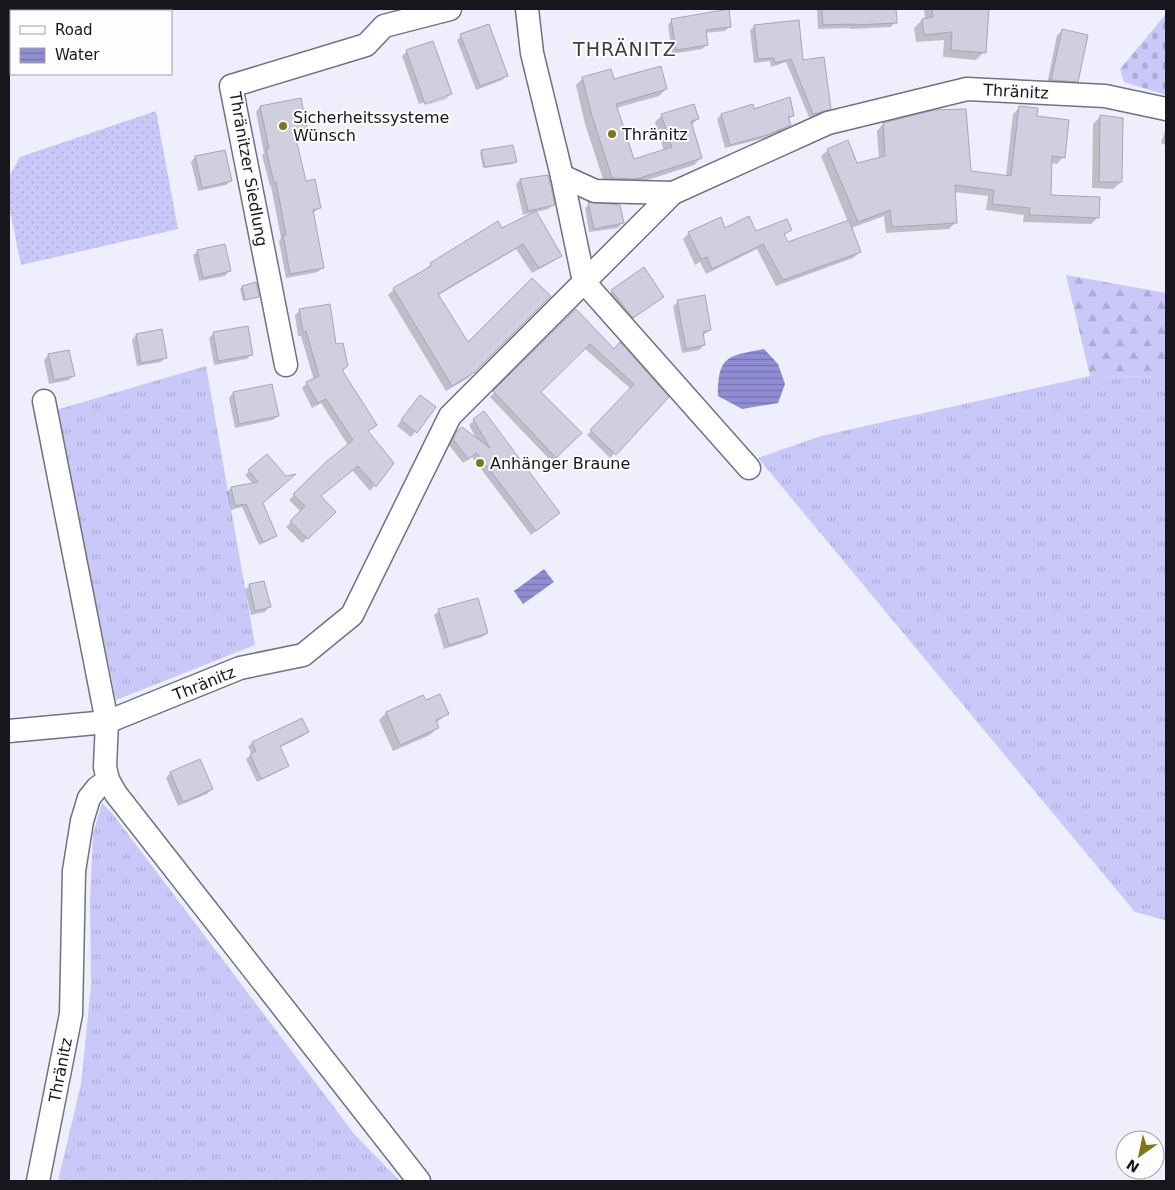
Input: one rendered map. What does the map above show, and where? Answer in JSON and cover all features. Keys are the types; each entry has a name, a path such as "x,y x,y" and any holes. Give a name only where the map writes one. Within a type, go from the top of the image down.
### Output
{"street":[{"name":"Thränitzer Siedlung","path":"286,365 231,86 366,46 384,26 450,9"},
{"path":"527,9 532,53 562,176 584,282 749,468"},
{"name":"Thränitz","path":"9,731 107,722 240,668 303,655 352,615 450,416 673,193 828,123 967,89 1105,96 1166,110"},
{"name":"Thränitz","path":"562,176 595,191 673,193"},
{"path":"44,402 107,722 105,767 108,780 116,794 419,1181"},
{"name":"Thränitz","path":"38,1181 71,1014 74,871 82,821 89,798 97,788 108,780"}],"green space":[{"path":"1166,14 1166,95 1124,82 1120,69"},
{"path":"156,111 178,229 21,265 9,206 9,177 20,157"},
{"path":"1066,275 1166,293 1166,377 1090,376"},
{"path":"206,366 255,645 116,700 56,410"},
{"path":"1090,376 1166,377 1165,920 1135,912 758,458 821,436"},
{"path":"102,803 112,813 355,1135 400,1181 58,1181 81,1084 91,986 90,903 93,834"}],"water":[{"path":"764,349 778,364 785,384 778,403 742,409 718,396 720,372 723,365 734,356"},
{"path":"544,569 554,582 523,604 514,591"}],"building":[{"path":"729,9 731,27 706,30 708,45 676,50 671,19"},
{"path":"822,9 896,9 897,23 823,25"},
{"path":"932,9 989,9 986,53 951,50 952,32 924,35 922,19 933,17"},
{"path":"799,20 803,60 824,57 831,109 813,114 791,59 775,63 774,58 758,59 754,25"},
{"path":"489,24 508,76 480,86 460,34"},
{"path":"1062,29 1088,35 1078,82 1051,80"},
{"path":"433,41 452,94 425,104 406,50"},
{"name":"Thränitz","path":"661,66 667,89 616,104 634,159 672,147 661,114 694,104 699,119 691,121 702,158 637,179 612,178 592,116 582,77 611,69 614,79"},
{"path":"790,97 794,116 788,117 791,125 767,135 730,145 721,114 753,104 754,109"},
{"path":"301,98 307,128 294,131 306,181 315,179 321,208 313,210 324,268 290,274 283,235 286,235 276,182 274,183 266,149 269,149 260,106"},
{"path":"1019,106 1038,108 1037,116 1069,120 1065,158 1052,156 1051,195 1100,197 1099,218 1029,215 1030,208 992,204 994,190 955,185 957,223 892,227 890,210 858,222 827,149 848,140 857,163 885,156 883,123 934,110 966,109 971,171 1011,176"},
{"path":"1100,115 1123,118 1122,182 1099,182"},
{"path":"513,145 517,162 485,167 481,150"},
{"path":"225,150 232,181 202,188 195,156"},
{"path":"548,175 555,205 528,211 520,179"},
{"path":"588,202 620,205 624,223 594,229"},
{"path":"536,211 562,256 539,268 523,244 438,294 468,342 532,278 551,296 475,372 452,386 393,288 431,266 430,263 498,221 502,228"},
{"path":"749,216 756,231 787,219 792,230 784,234 788,242 849,220 861,252 783,280 763,244 712,269 707,257 701,259 688,232 721,217 725,228"},
{"path":"225,244 231,271 203,278 197,250"},
{"path":"644,267 664,297 633,318 611,290"},
{"path":"256,282 259,297 245,300 242,286"},
{"path":"705,295 711,330 703,332 705,345 686,349 677,300"},
{"path":"330,304 336,344 343,343 348,366 342,370 377,425 368,431 394,463 376,487 358,466 321,496 336,512 308,539 290,521 305,506 293,494 326,462 353,440 326,399 318,403 306,382 319,376 306,331 303,332 299,309"},
{"path":"576,309 614,349 620,342 669,397 616,455 590,430 634,384 590,344 541,392 582,433 556,458 493,391"},
{"path":"248,326 253,355 218,361 213,332"},
{"path":"162,329 167,358 141,363 136,334"},
{"path":"69,350 75,376 54,380 48,354"},
{"path":"272,384 279,416 239,424 233,392"},
{"path":"420,395 436,407 417,433 401,420"},
{"path":"484,411 560,513 536,531 477,453 468,459 453,439 457,431 462,427 490,448 473,419"},
{"path":"267,454 286,476 296,474 263,503 277,536 263,542 246,504 235,506 231,487 258,482 248,470"},
{"path":"264,581 271,607 255,611 249,584"},
{"path":"478,598 488,633 449,645 438,609"},
{"path":"440,694 449,714 436,720 439,728 400,745 386,712 423,695 426,700"},
{"path":"302,718 309,732 280,746 289,766 261,779 250,754 256,751 252,742"},
{"path":"200,759 213,789 183,802 170,772"}],"place":[{"name":"Sicherheitssysteme Wünsch","path":"283,126"},
{"name":"Thränitz","path":"612,134"},
{"name":"Anhänger Braune","path":"480,463"}],"district":[{"name":"THRÄNITZ","path":"625,49"}]}
